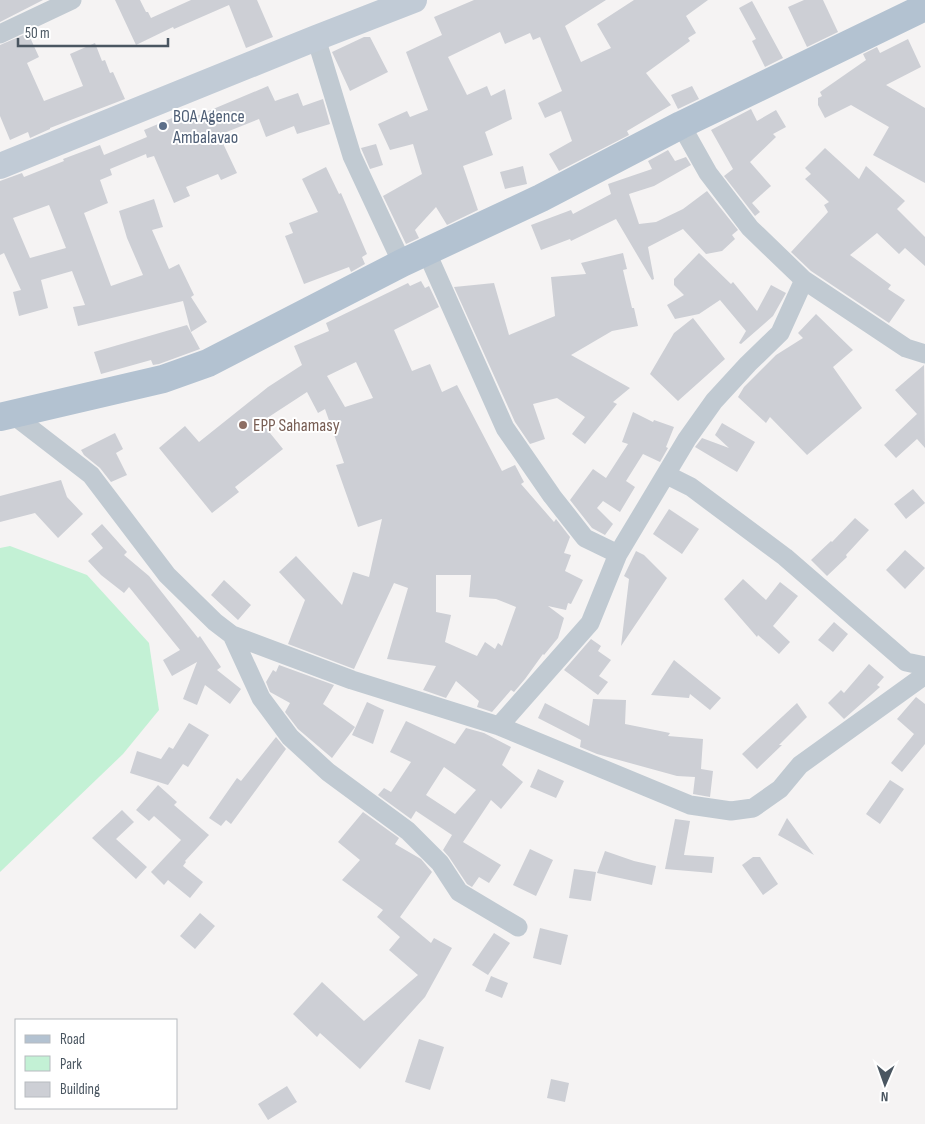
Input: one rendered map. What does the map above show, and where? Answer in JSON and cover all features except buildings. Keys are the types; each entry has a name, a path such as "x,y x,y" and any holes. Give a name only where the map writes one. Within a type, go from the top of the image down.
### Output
{"main road":[{"path":"6,416 164,379 208,363 414,258 541,198 681,125 925,7"}],"street":[{"path":"0,34 72,0"},
{"path":"0,166 414,0"},
{"path":"316,38 352,156 414,258 505,428 552,496 585,538 618,554"},
{"path":"681,125 708,173 750,228 804,280 906,348 925,354"},
{"path":"499,726 590,623 618,554 687,439 714,401 780,333 804,280"},
{"path":"6,416 91,475 168,574 215,622 232,635 352,680 499,726 690,805 731,811 753,808 780,789 800,765 925,675"},
{"path":"666,475 691,487 785,557 906,662 925,666"},
{"path":"232,635 261,698 290,737 328,772 408,832 440,863 459,892 518,927"}],"green space":[{"path":"10,546 87,575 149,643 159,710 123,754 0,872 0,548"}],"place":[{"name":"BOA Agence Ambalavao","path":"163,126"},
{"name":"EPP Sahamasy","path":"243,425"}]}
